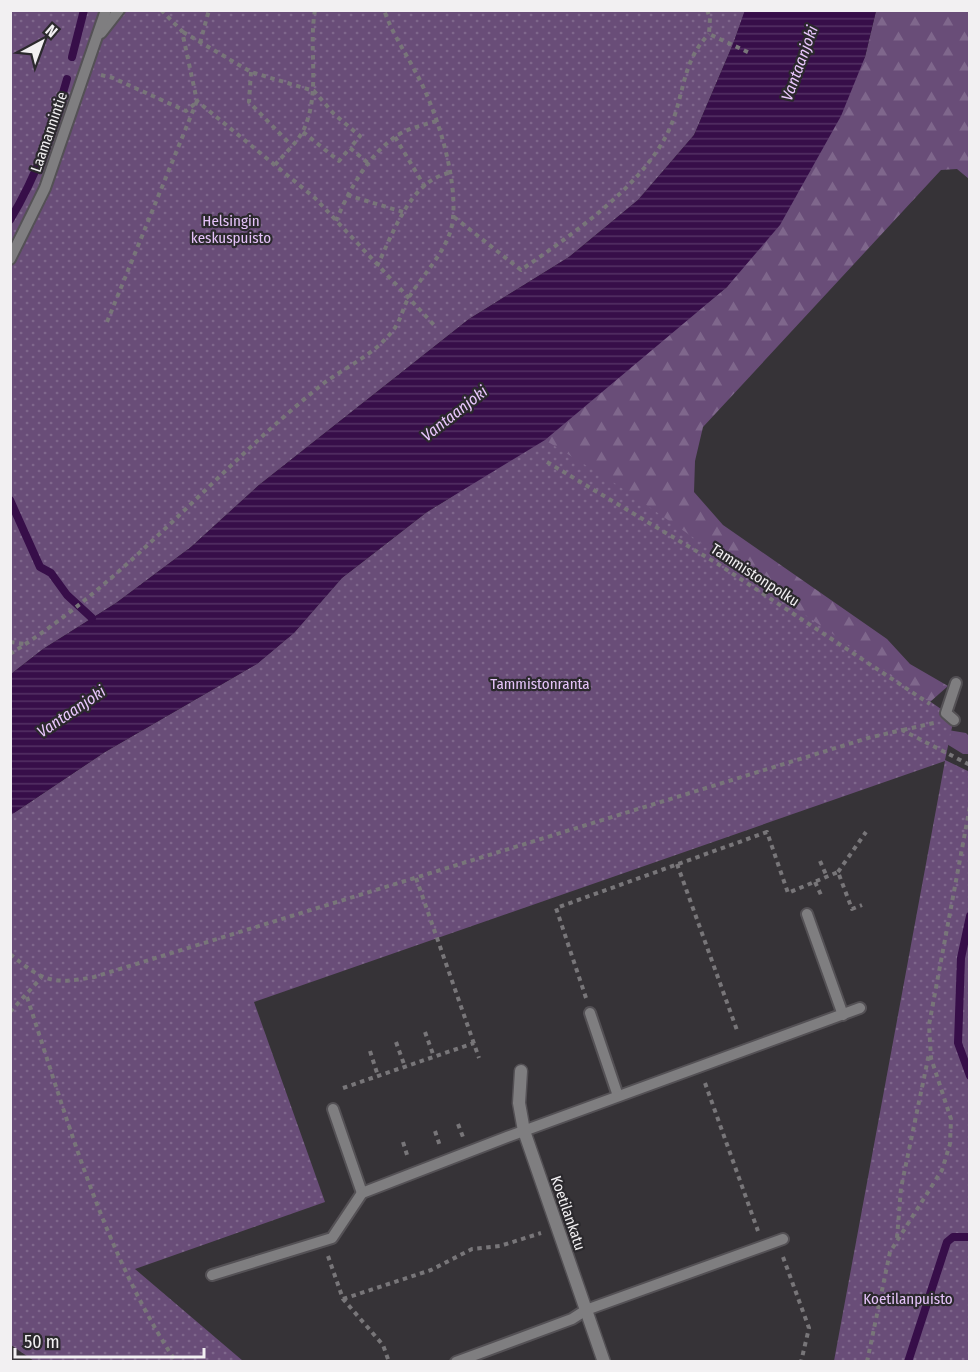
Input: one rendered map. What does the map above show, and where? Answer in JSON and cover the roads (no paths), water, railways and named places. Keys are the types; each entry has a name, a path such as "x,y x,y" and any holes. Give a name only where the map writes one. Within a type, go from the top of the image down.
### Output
{"street":[{"name":"Koetilankatu","path":"521,1071 519,1103 524,1131 604,1362"}],"lane":[{"name":"Laamannintie","path":"10,258 45,188 106,10"},
{"path":"97,38 119,10"},
{"path":"950,717 956,682"},
{"path":"807,914 843,1015"},
{"path":"212,1275 332,1238 362,1193 860,1008"},
{"path":"590,1013 618,1096"},
{"path":"333,1108 362,1193"},
{"path":"456,1362 572,1319 586,1310 780,1240"}],"water":[{"name":"Vantaanjoki","path":"745,10 876,11 865,57 841,116 780,225 727,287 545,440 427,512 342,578 294,633 257,664 105,752 11,815 11,674 43,649 116,603 191,547 259,485 469,319 569,257 638,200 694,135"}],"waterway":[{"path":"72,57 84,10"},
{"path":"10,220 43,151 67,79"},
{"path":"10,500 40,567 51,573 67,595 92,618"},
{"path":"970,916 961,958 958,1043 970,1076"},
{"path":"908,1362 947,1242 953,1237 970,1237"}],"park label":[{"name":"Helsingin keskuspuisto","path":"231,230"},
{"name":"Tammistonranta","path":"540,684"},
{"name":"Koetilanpuisto","path":"908,1299"}]}
